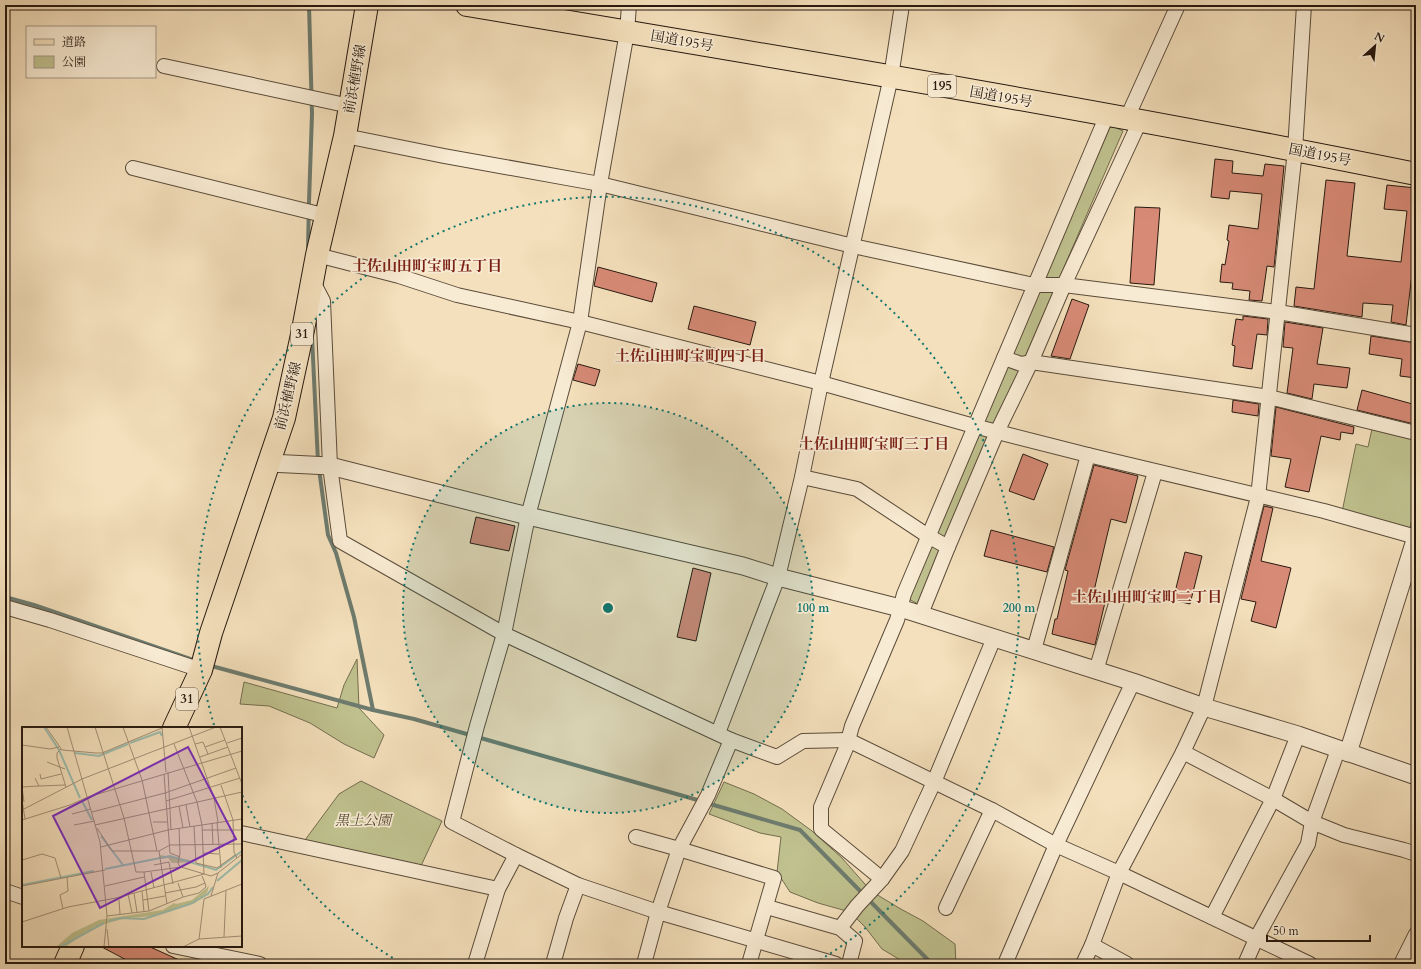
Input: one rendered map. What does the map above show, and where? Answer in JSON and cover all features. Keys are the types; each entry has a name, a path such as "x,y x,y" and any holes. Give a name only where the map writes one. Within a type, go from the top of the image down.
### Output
{"main road":[{"name":"前浜植野線","path":"174,727 203,662 211,633 284,418 317,255 315,214 345,136 367,5"},
{"name":"国道195号","path":"467,5 1125,118 1416,174"},
{"path":"65,964 73,947"}],"street":[{"path":"629,5 627,32 600,184 580,322 528,516 504,634 477,726 452,822 578,885 658,912 836,964"},
{"path":"718,733 778,577 802,477 821,383 891,77 902,5"},
{"path":"882,879 821,829 821,807 848,740 852,726 897,620 904,594 1034,285 1125,118 1178,5"},
{"path":"1083,964 1092,945 1119,873 1183,752 1204,707 1258,497 1270,397 1295,150 1304,5"},
{"path":"164,66 350,106"},
{"path":"921,614 997,432 1031,362 1064,285 1125,118"},
{"path":"345,136 444,156 600,184 853,246 1034,285 1064,285 1278,312 1416,335"},
{"path":"133,168 315,214"},
{"path":"317,255 399,276 457,295 580,322 821,383 1088,456 1324,512 1416,537 1343,751 1312,822 1308,844 1256,939 1245,964"},
{"path":"312,280 323,301 322,465 340,541 504,634 731,740 777,757 803,741 848,740 992,810 1056,845 1119,873 1310,964"},
{"path":"1004,358 1022,364 1031,362 1270,397 1416,434"},
{"path":"1034,650 1088,456"},
{"path":"269,463 322,465 528,516 743,566 778,577 900,608 1133,682 1204,707 1298,735 1416,776"},
{"path":"1096,671 1155,472"},
{"path":"802,477 857,489 928,536 948,547"},
{"path":"5,606 50,620 203,662"},
{"path":"840,928 857,906 882,879 902,851 934,782 994,638"},
{"path":"1005,964 1056,845 1133,682"},
{"path":"1212,917 1273,799 1298,735"},
{"path":"644,964 658,912 679,849 708,796 731,740"},
{"path":"1183,752 1273,799 1312,822 1344,835 1416,854"},
{"path":"946,908 992,810"},
{"path":"242,833 498,889"},
{"path":"636,837 774,878 749,964"},
{"path":"475,964 498,889 516,855"},
{"path":"553,964 566,918 578,885"},
{"path":"5,892 22,897"},
{"path":"766,907 840,928 855,941 849,964"},
{"path":"1401,964 1416,934"},
{"path":"1092,945 1127,964"},
{"path":"176,947 260,964"}],"green space":[{"path":"1111,125 1123,131 918,604 907,598"},
{"path":"1372,429 1416,440 1416,495 1410,529 1342,512 1356,444 1368,447"},
{"path":"357,659 359,708 384,735 374,758 344,744 310,723 269,706 240,704 244,682 337,708 344,685"},
{"name":"黒土公園","path":"361,781 442,821 420,868 305,840 339,794"},
{"path":"724,782 754,794 782,809 812,831 842,858 871,891 923,921 955,944 956,964 907,964 882,949 865,927 850,912 818,903 790,892 777,872 781,837 760,833 709,814"}],"building":[{"path":"1215,159 1233,161 1232,173 1263,176 1265,164 1284,166 1274,267 1267,266 1262,301 1249,300 1250,291 1232,289 1233,283 1220,282 1222,264 1225,265 1229,241 1227,240 1229,225 1258,229 1262,194 1230,191 1229,199 1211,197"},
{"path":"1326,180 1355,183 1347,256 1401,262 1407,211 1384,209 1387,185 1416,188 1416,248 1406,325 1391,322 1393,305 1363,303 1362,317 1294,306 1296,287 1314,289"},
{"path":"1135,207 1160,208 1154,285 1130,283"},
{"path":"598,267 657,283 652,302 594,286"},
{"path":"1072,299 1089,305 1070,359 1051,356"},
{"path":"694,306 756,322 750,345 688,329"},
{"path":"1243,316 1268,319 1267,335 1257,334 1252,369 1233,366 1235,346 1232,345 1236,319 1243,320"},
{"path":"1285,322 1323,328 1317,364 1350,368 1347,388 1314,384 1312,399 1287,393 1293,348 1283,347"},
{"path":"1371,336 1416,343 1416,378 1400,376 1402,359 1369,354"},
{"path":"578,364 600,370 595,386 573,380"},
{"path":"1362,390 1416,405 1416,417 1414,424 1357,410"},
{"path":"1233,400 1259,404 1258,416 1232,412"},
{"path":"1276,407 1354,427 1353,434 1341,432 1340,440 1321,436 1309,492 1285,487 1291,459 1271,456"},
{"path":"1023,454 1048,464 1034,500 1009,491"},
{"path":"1094,465 1138,476 1126,523 1111,519 1093,595 1106,598 1095,645 1052,634 1068,571 1065,570"},
{"path":"1264,506 1273,508 1261,561 1291,568 1276,628 1251,621 1256,602 1241,599"},
{"path":"476,517 515,526 509,551 470,543"},
{"path":"991,530 1054,547 1047,572 984,556"},
{"path":"1185,552 1202,556 1190,604 1173,600"},
{"path":"693,568 711,573 696,641 677,637"},
{"path":"102,947 150,947 188,964 134,964"}],"waterway":[{"path":"308,248 312,114 309,5"},
{"path":"312,337 318,462"},
{"path":"319,469 328,535 336,553 354,617 373,710"},
{"path":"5,597 34,605 196,661"},
{"path":"208,665 373,710 414,719 701,801"},
{"path":"707,803 800,830 932,964"}],"district":[{"name":"土佐山田町宝町五丁目","path":"427,266"},
{"name":"土佐山田町宝町四丁目","path":"690,356"},
{"name":"土佐山田町宝町三丁目","path":"874,444"},
{"name":"土佐山田町宝町二丁目","path":"1147,597"}]}
